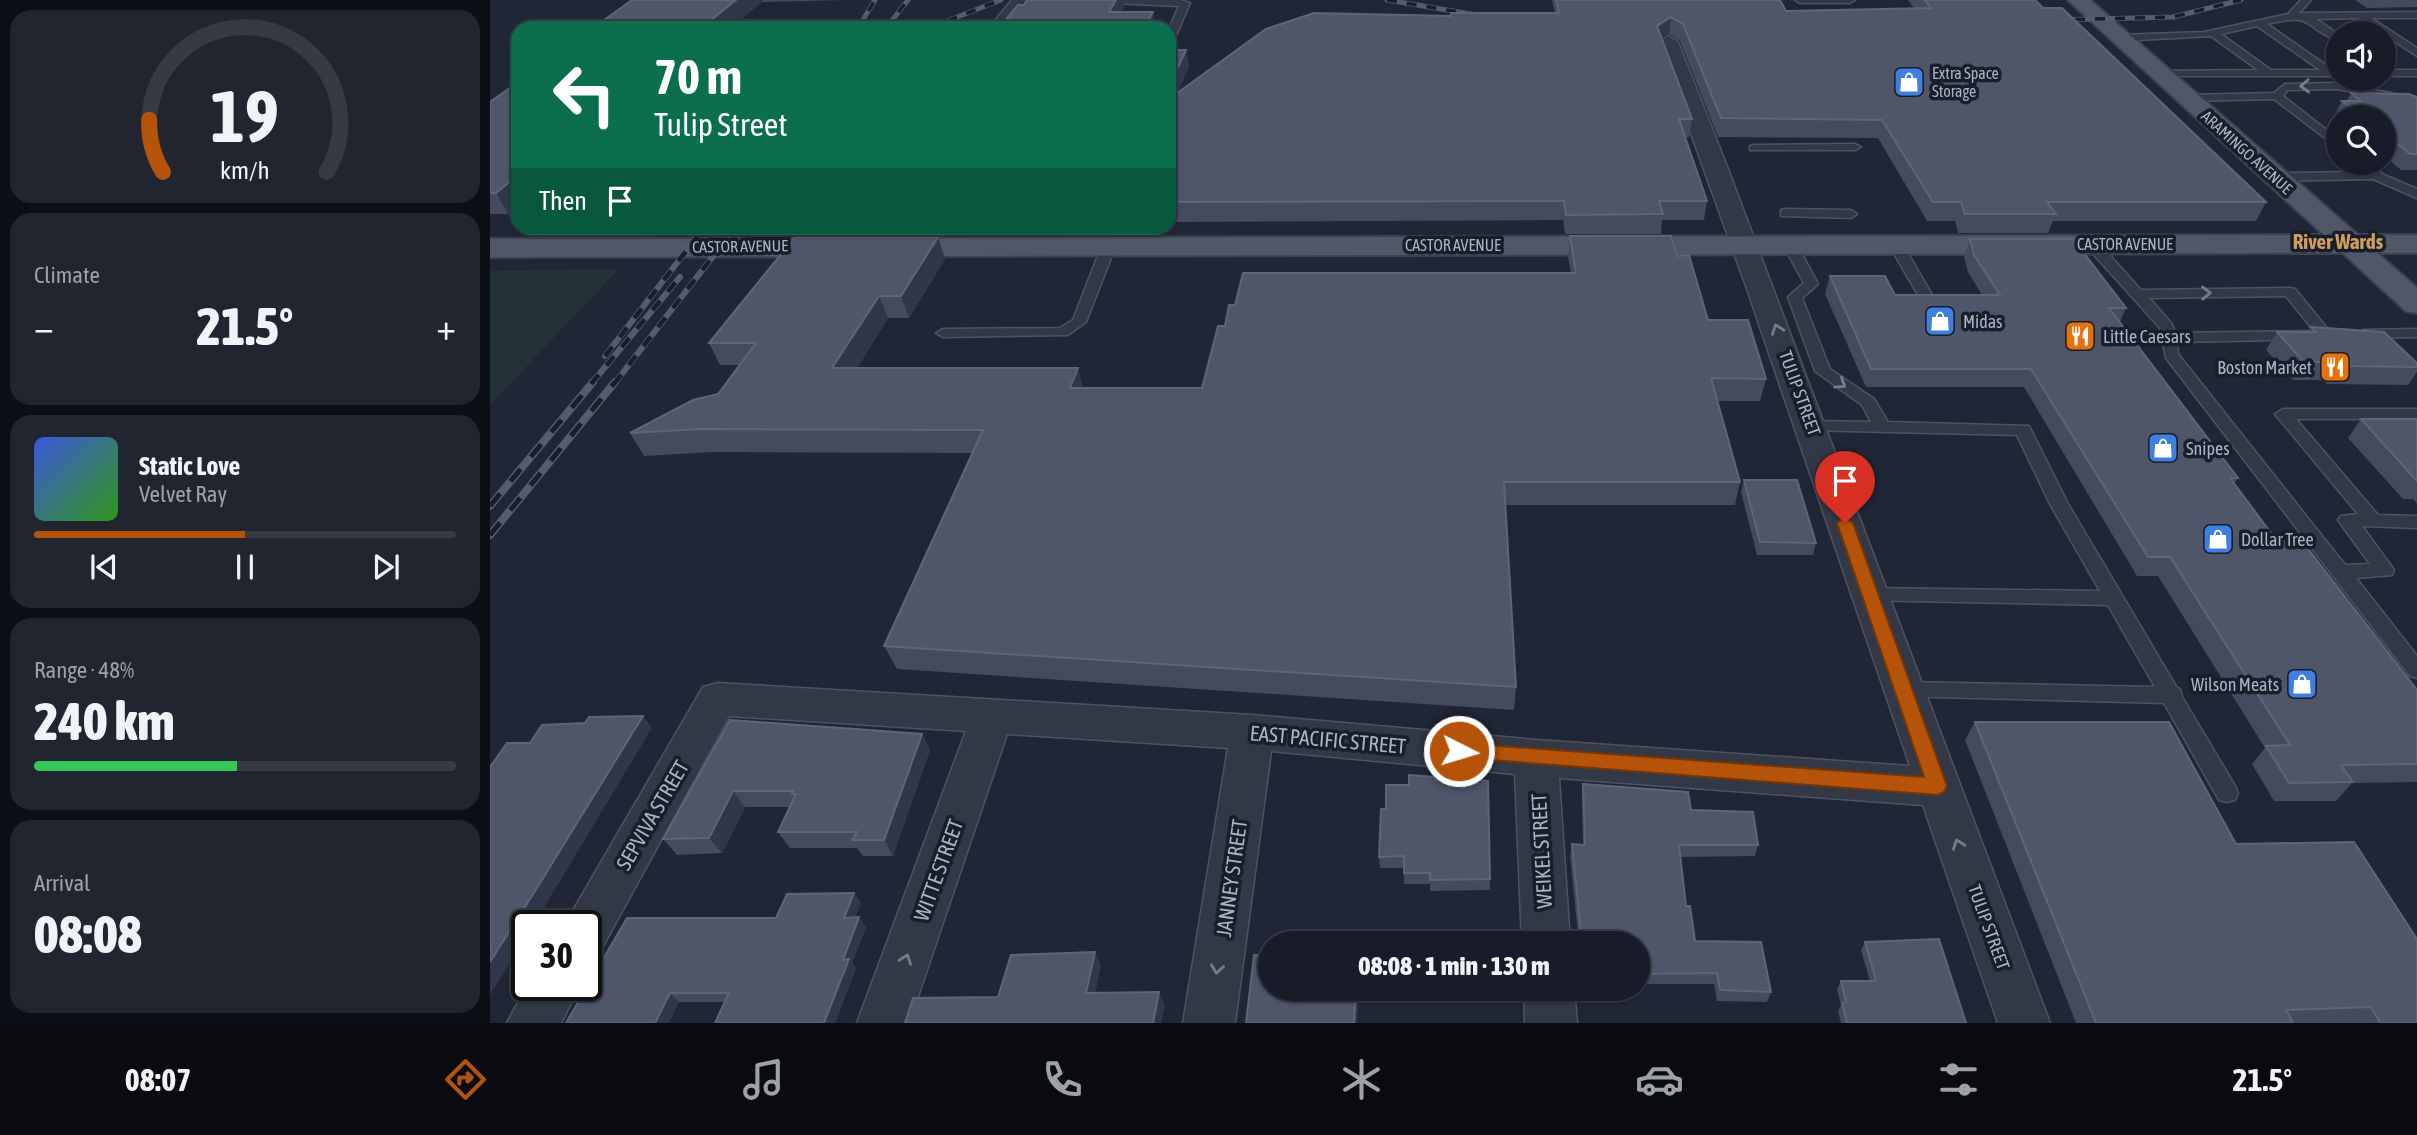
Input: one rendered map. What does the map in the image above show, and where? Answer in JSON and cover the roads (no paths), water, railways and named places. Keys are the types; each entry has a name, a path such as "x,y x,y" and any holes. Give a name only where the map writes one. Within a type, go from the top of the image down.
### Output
{"main road":[{"name":"ARAMINGO AVENUE","path":"2078,0 2416,302"},
{"name":"CASTOR AVENUE","path":"490,248 829,236 1109,245 2417,244"}],"street":[{"path":"1005,21 1022,0"},
{"name":"TULIP STREET","path":"1668,42 1812,426 1937,786 2024,1023"},
{"name":"EAST PACIFIC STREET","path":"718,699 1252,732 1536,758 1937,786"},
{"name":"SEPVIVA STREET","path":"597,910 718,699"},
{"name":"WITTE STREET","path":"883,1023 992,718"},
{"name":"JANNEY STREET","path":"1209,1023 1252,732"},
{"name":"WEIKEL STREET","path":"1536,758 1545,931"},
{"path":"533,1023 546,1001"},
{"path":"1550,1001 1551,1023"}],"lane":[{"path":"1112,0 1185,3 1176,24"},
{"path":"1800,0 1850,0"},
{"path":"2291,16 2306,0"},
{"path":"2120,38 2213,33 2291,16 2415,17"},
{"path":"2306,16 2326,30"},
{"path":"2360,16 2417,53"},
{"path":"2259,23 2326,68"},
{"path":"2213,33 2269,73"},
{"path":"2396,72 2417,73"},
{"path":"2159,73 2326,73"},
{"path":"2277,96 2285,87 2334,86 2378,93 2404,101 2417,110"},
{"path":"2186,98 2277,96 2326,135"},
{"path":"1754,148 1855,147"},
{"path":"2275,177 2377,175 2417,194"},
{"path":"1785,213 1851,214"},
{"path":"2092,244 2167,327 2171,355 2417,670"},
{"path":"943,333 1063,332 1079,322 1109,245"},
{"path":"1790,245 1811,284 1795,297 1823,371 1868,402 1881,425"},
{"path":"1896,245 1928,300"},
{"path":"2138,294 2290,292 2338,335"},
{"path":"2169,338 2417,333"},
{"path":"2373,521 2283,414 2417,414"},
{"path":"1812,426 1881,425 2023,430 2059,504 2173,695 2227,793"},
{"path":"2340,572 2385,570 2347,520 2417,522"},
{"path":"1869,594 2116,598"},
{"path":"1903,690 2173,695"}],"railway":[{"path":"862,21 875,0"},
{"path":"892,21 908,0"},
{"path":"947,21 1001,0"},
{"path":"1387,0 1477,15"},
{"path":"2055,20 2173,17 2241,0"},
{"path":"605,356 699,235"},
{"path":"614,384 730,235"},
{"path":"591,384 680,277"},
{"path":"490,506 593,382"},
{"path":"490,535 615,382"}],"place":[{"name":"Extra Space Storage","path":"1909,82"},
{"name":"Midas","path":"1940,321"},
{"name":"Little Caesars","path":"2080,336"},
{"name":"Boston Market","path":"2335,367"},
{"name":"Snipes","path":"2163,448"},
{"name":"Dollar Tree","path":"2218,539"},
{"name":"Wilson Meats","path":"2302,684"}],"district":[{"name":"River Wards","path":"2338,241"}]}
